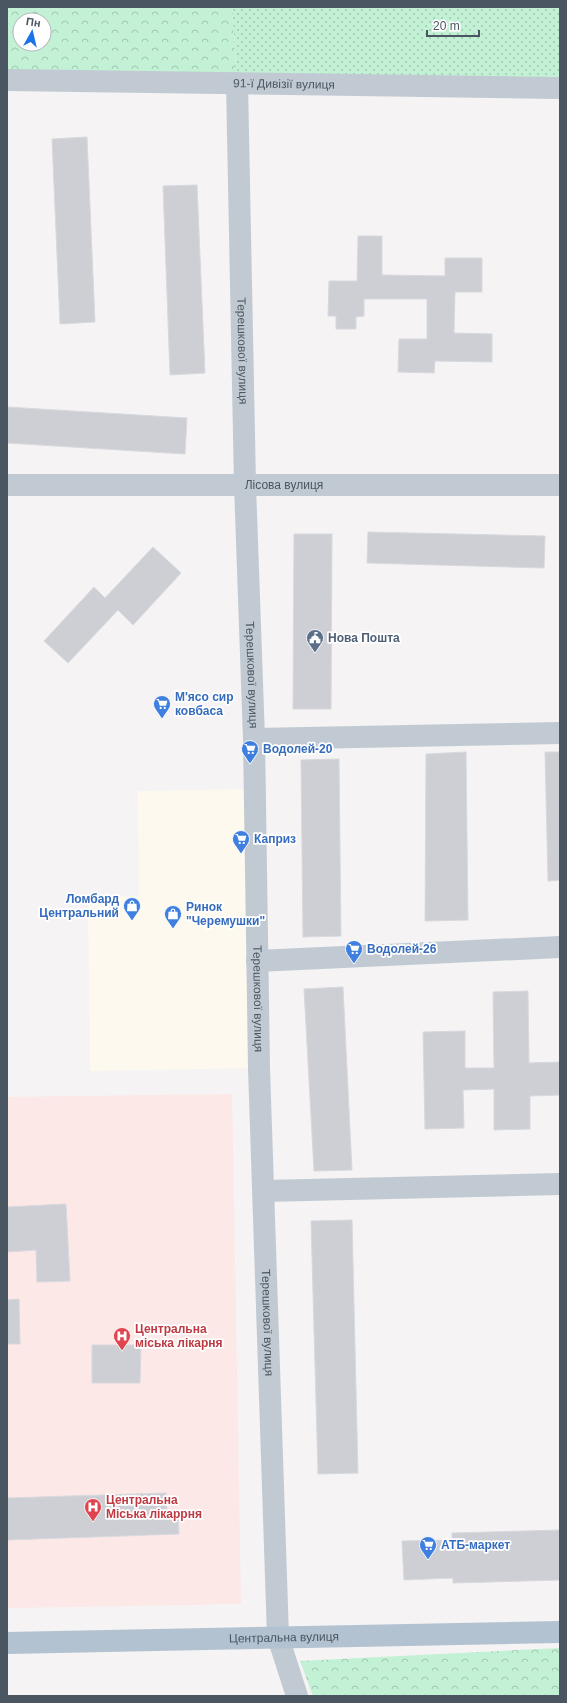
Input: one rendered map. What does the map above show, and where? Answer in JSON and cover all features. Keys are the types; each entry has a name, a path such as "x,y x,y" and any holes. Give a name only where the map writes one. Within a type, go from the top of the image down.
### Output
{"main road":[{"name":"Центральна вулиця","path":"7,1643 560,1632"}],"street":[{"name":"91-ї Дивізії вулиця","path":"7,80 560,88"},
{"name":"Терешкової вулиця","path":"237,83 244,485 254,739 259,1068 278,1637 296,1696"},
{"name":"Лісова вулиця","path":"7,485 560,485"},
{"path":"254,739 560,733"},
{"path":"258,961 560,946"},
{"path":"264,1191 560,1184"}],"shaded area":[{"name":"Ринок \"Черемушки\"","path":"255,789 259,1068 90,1071 88,897 139,896 138,791"},
{"name":"Центральна міська лікарня","path":"232,1094 241,1604 7,1608 7,1097"}],"green space":[{"path":"7,7 232,7 237,83 7,80"},
{"path":"232,7 560,7 560,88 237,83"},
{"path":"560,1648 560,1696 313,1696 300,1661"}],"building":[{"path":"87,137 95,322 60,324 52,139"},
{"path":"197,185 205,373 170,375 163,186"},
{"path":"358,236 382,236 382,275 445,276 445,258 482,258 482,292 455,292 454,333 492,334 492,362 435,361 434,373 398,372 399,339 427,339 427,299 364,299 364,316 356,317 356,329 336,329 336,316 328,316 329,281 357,281"},
{"path":"7,407 187,418 185,454 7,443"},
{"path":"368,532 545,536 544,568 367,563"},
{"path":"294,534 332,534 331,709 293,709"},
{"path":"153,547 181,573 133,625 118,610 68,663 44,641 94,587 105,598"},
{"path":"466,752 468,920 425,921 426,754"},
{"path":"545,752 560,752 560,880 548,881"},
{"path":"339,759 341,936 303,937 301,760"},
{"path":"343,987 352,1170 314,1171 304,989"},
{"path":"528,991 529,1063 560,1062 560,1095 530,1096 530,1129 494,1130 494,1089 463,1090 464,1128 425,1129 423,1032 465,1031 465,1068 494,1068 493,992"},
{"path":"66,1204 70,1281 37,1282 36,1250 7,1252 7,1207"},
{"path":"352,1220 358,1473 318,1474 311,1221"},
{"path":"19,1299 20,1344 7,1344 7,1300"},
{"path":"92,1345 141,1345 140,1383 92,1383"},
{"name":"Центральна Міська лікаррня","path":"166,1493 167,1511 178,1510 179,1534 7,1540 7,1498"},
{"path":"560,1530 560,1580 453,1583 453,1578 404,1580 402,1541 452,1540 452,1533"}],"place":[{"name":"Нова Пошта","path":"315,653"},
{"name":"М'ясо сир ковбаса","path":"162,719"},
{"name":"Водолей-20","path":"250,764"},
{"name":"Каприз","path":"241,854"},
{"name":"Ломбард Центральний","path":"132,921"},
{"name":"Ринок \"Черемушки\"","path":"173,929"},
{"name":"Водолей-26","path":"354,964"},
{"name":"Центральна міська лікарня","path":"122,1351"},
{"name":"Центральна Міська лікаррня","path":"93,1522"},
{"name":"АТБ-маркет","path":"428,1560"}]}
